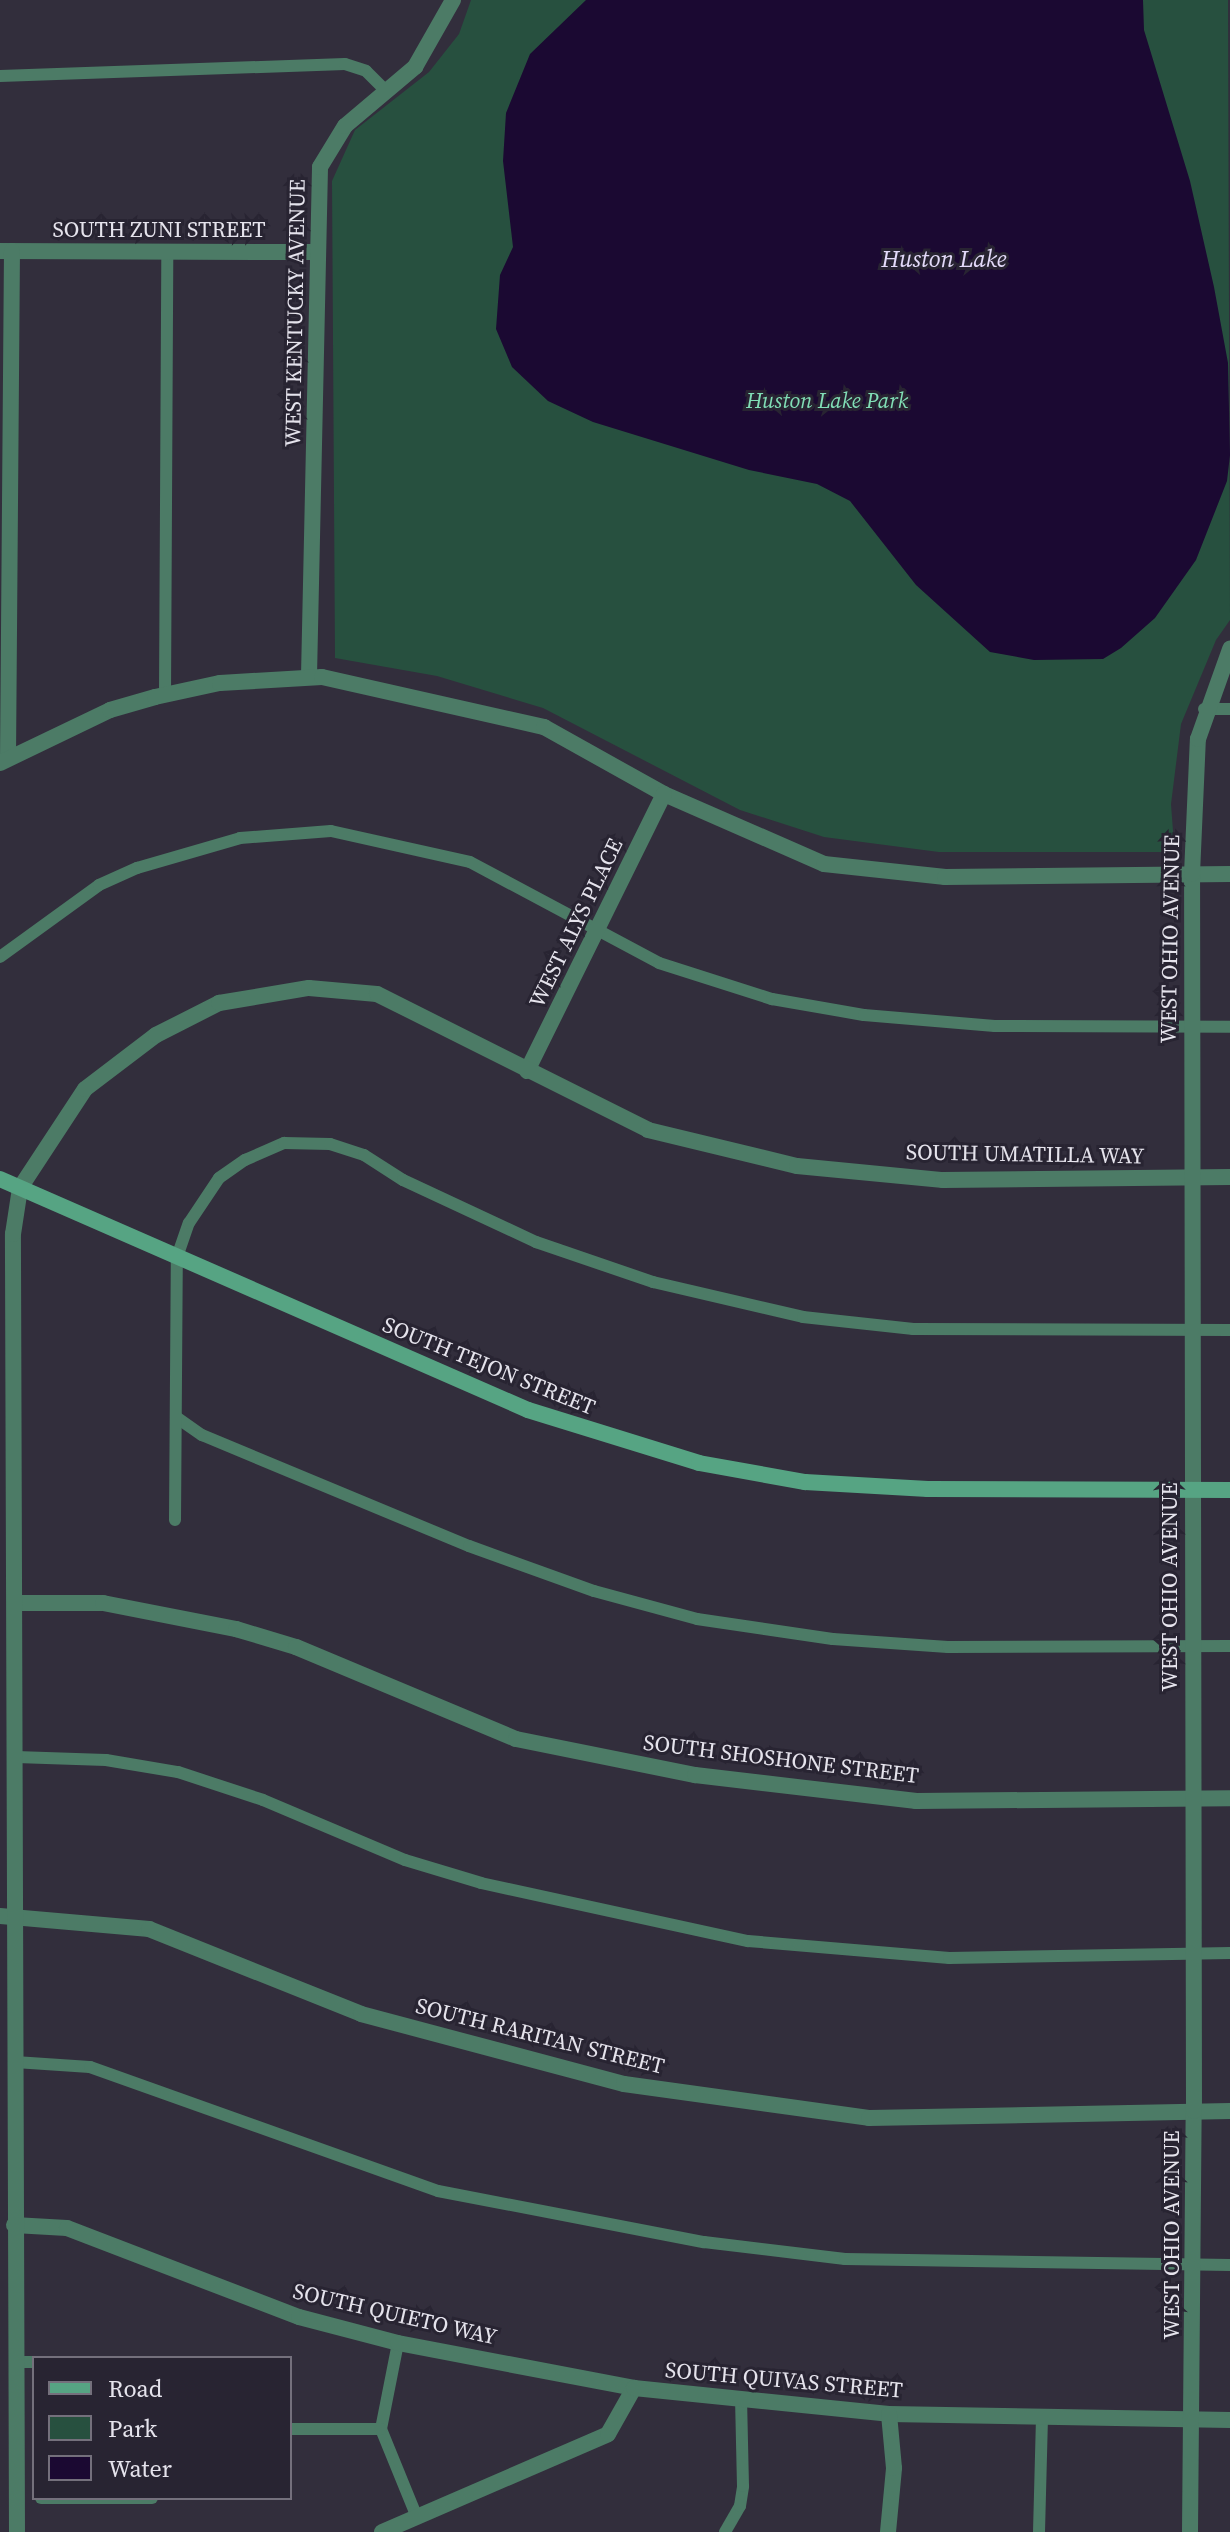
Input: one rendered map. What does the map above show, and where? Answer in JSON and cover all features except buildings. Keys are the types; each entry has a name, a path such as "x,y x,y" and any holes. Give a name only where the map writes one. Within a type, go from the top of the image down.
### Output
{"street":[{"name":"WEST KENTUCKY AVENUE","path":"309,676 320,167 345,126 415,67 453,0"},
{"name":"SOUTH ZUNI STREET","path":"6,251 318,252"},
{"path":"6,251 4,760 110,710 220,683 309,676 544,727 664,794 824,864 945,877 1230,874"},
{"name":"WEST OHIO AVENUE","path":"1190,2532 1194,2265 1190,1177 1192,874 1195,768 1204,709 1230,649"},
{"name":"WEST ALYS PLACE","path":"527,1071 664,794"},
{"name":"SOUTH UMATILLA WAY","path":"20,1188 85,1089 156,1035 219,1003 309,988 377,994 648,1130 797,1166 943,1180 1230,1177"},
{"name":"SOUTH TEJON STREET","path":"0,1179 528,1410 699,1463 805,1482 928,1489 1230,1490"},
{"path":"17,2532 26,2498 15,2362 15,2062 8,1916 16,1757 13,1234 20,1188"},
{"name":"SOUTH SHOSHONE STREET","path":"16,1603 103,1603 236,1629 296,1647 516,1739 695,1775 916,1801 1230,1798"},
{"name":"SOUTH RARITAN STREET","path":"8,1916 149,1929 361,2014 624,2084 869,2118 1230,2111"},
{"name":"SOUTH QUIETO WAY","path":"14,2225 67,2228 299,2317 398,2343 634,2388"},
{"name":"SOUTH QUIVAS STREET","path":"382,2532 608,2434 634,2388 889,2414 1230,2420"},
{"path":"888,2532 894,2468 889,2414"}],"lane":[{"path":"0,76 345,64 366,71 386,91"},
{"path":"165,695 167,253"},
{"path":"1204,709 1230,709"},
{"path":"0,957 88,892 137,868 186,850 293,830 379,838 470,862 659,963 772,999 836,1011 995,1026 1230,1027"},
{"path":"175,1520 177,1257 189,1223 219,1178 266,1148 309,1141 364,1155 403,1180 536,1242 717,1299 803,1317 913,1329 1230,1330"},
{"path":"176,1417 202,1435 469,1546 582,1587 697,1619 833,1639 948,1647 1230,1646"},
{"path":"16,1757 106,1760 178,1772 263,1800 405,1860 481,1883 748,1941 949,1958 1230,1953"},
{"path":"15,2062 90,2067 409,2182 589,2223 795,2256 1230,2265"},
{"path":"398,2343 381,2429 417,2517"},
{"path":"15,2362 32,2362"},
{"path":"725,2532 740,2506 743,2486 741,2401"},
{"path":"1039,2532 1042,2417"},
{"path":"292,2429 381,2429"}],"green space":[{"name":"Huston Lake Park","path":"471,0 1228,0 1230,620 1216,640 1181,724 1171,804 1174,844 1167,852 939,852 824,837 740,810 543,708 437,676 335,658 332,181 355,130 429,72 459,34"}],"water":[{"name":"Huston Lake","path":"586,0 1143,0 1144,30 1190,181 1214,287 1228,363 1230,455 1227,481 1196,560 1155,618 1121,648 1103,659 1034,660 990,652 916,585 850,501 817,484 749,470 593,422 548,401 512,367 496,329 500,275 513,247 503,161 506,113 530,54"}]}
